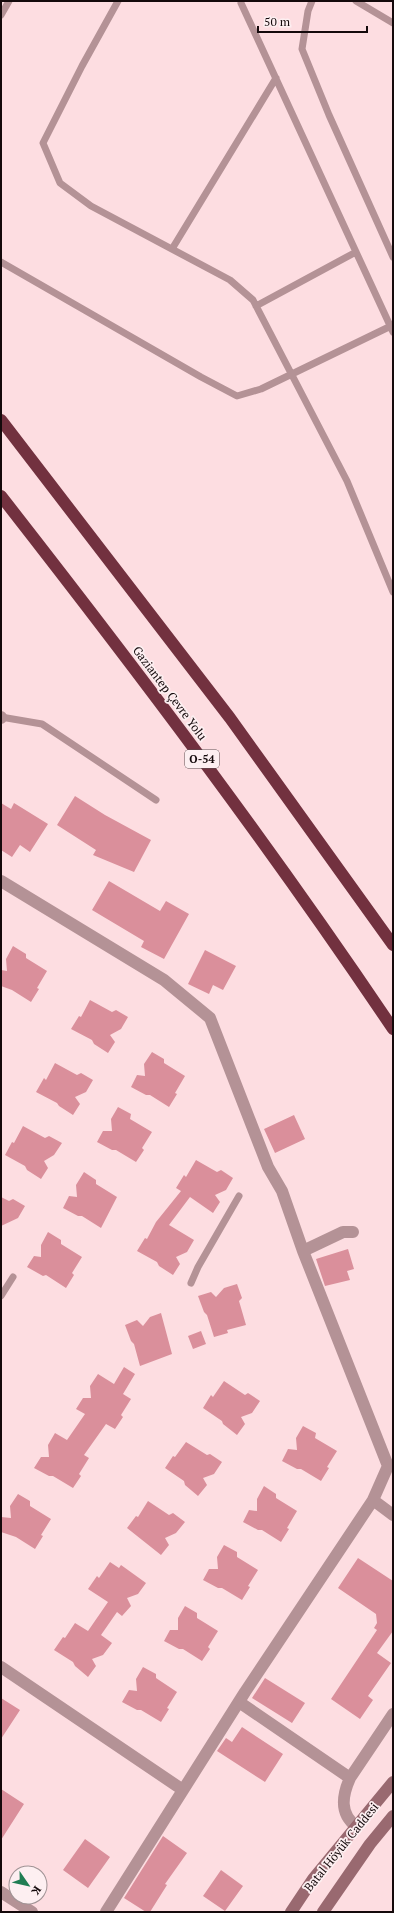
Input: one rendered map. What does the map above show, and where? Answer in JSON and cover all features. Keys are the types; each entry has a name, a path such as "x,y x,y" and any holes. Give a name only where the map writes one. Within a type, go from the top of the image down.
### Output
{"highway":[{"path":"1,420 230,718 393,945"},
{"name":"Gaziantep Çevre Yolu","path":"1,496 193,746 354,971 393,1029"}],"main road":[{"name":"Batal Höyük Caddesi","path":"292,1912 313,1879 393,1782"},
{"name":"Batal Höyük Caddesi","path":"323,1912 370,1844 393,1816"}],"street":[{"path":"1,881 164,980 210,1018 268,1167 282,1191 303,1251 390,1465 373,1500 239,1702 106,1912"},
{"path":"303,1251 343,1232 353,1232"},
{"path":"373,1500 393,1515"},
{"path":"1,1667 183,1790"},
{"path":"239,1702 350,1778"},
{"path":"357,1827 348,1818 343,1804 346,1787 350,1778 393,1714"},
{"path":"1,1892 32,1912"}],"lane":[{"path":"1,15 9,1"},
{"path":"118,1 42,143 60,183 91,206 230,280 253,300 347,481 393,592"},
{"path":"312,1 308,12 302,49 329,115 393,257"},
{"path":"356,1 393,23"},
{"path":"1,262 236,396 261,389 392,328 242,3"},
{"path":"172,249 276,78"},
{"path":"256,306 356,252"},
{"path":"1,717 42,724 156,800"},
{"path":"190,1284 198,1267 239,1196"},
{"path":"1,1296 13,1276"}],"building":[{"path":"75,796 105,815 151,840 134,872 93,855 96,850 57,825"},
{"path":"1,803 11,809 14,803 48,824 30,852 20,845 12,857 1,850"},
{"path":"109,881 160,911 166,901 189,914 164,959 141,947 144,941 92,910"},
{"path":"13,946 26,954 26,958 47,971 31,1002 12,990 1,986 1,970 7,971 6,959"},
{"path":"205,950 236,966 223,990 213,985 209,994 188,984"},
{"path":"90,1000 112,1012 116,1010 128,1017 121,1029 110,1035 115,1042 108,1053 94,1044 92,1040 71,1029 79,1016 81,1017"},
{"path":"152,1052 164,1059 164,1063 185,1076 169,1107 150,1095 146,1095 131,1087 137,1075 145,1076 144,1064"},
{"path":"55,1063 77,1075 81,1073 93,1080 86,1092 75,1097 80,1104 73,1115 57,1103 36,1092 44,1078 46,1080"},
{"path":"118,1107 131,1114 130,1119 152,1132 142,1148 144,1150 136,1162 116,1150 112,1150 97,1142 103,1131 112,1131 111,1119"},
{"path":"294,1115 305,1139 275,1153 264,1129"},
{"path":"23,1126 45,1138 49,1136 62,1143 54,1155 44,1161 48,1168 41,1179 27,1170 25,1166 5,1155 12,1142 14,1143"},
{"path":"196,1160 217,1172 221,1170 233,1178 226,1190 215,1195 220,1202 213,1213 190,1197 169,1225 194,1240 187,1252 176,1257 180,1264 173,1275 159,1266 157,1262 137,1251 145,1238 147,1239 156,1222 181,1191 176,1188 184,1175 186,1177"},
{"path":"84,1172 96,1180 96,1184 117,1197 101,1228 82,1216 78,1216 63,1208 69,1196 77,1197 76,1185"},
{"path":"1,1197 9,1201 13,1199 25,1206 18,1218 1,1226"},
{"path":"48,1232 61,1240 61,1244 82,1257 72,1273 74,1275 66,1288 46,1275 43,1276 27,1267 34,1256 41,1257 41,1245"},
{"path":"348,1249 354,1269 347,1271 350,1280 325,1286 316,1259"},
{"path":"237,1284 242,1298 239,1301 246,1325 227,1330 228,1333 214,1337 207,1315 204,1312 198,1296 211,1292 216,1297 224,1288"},
{"path":"161,1313 172,1354 140,1366 134,1344 131,1341 125,1325 137,1320 143,1326 150,1317"},
{"path":"201,1331 206,1344 193,1349 188,1336"},
{"path":"124,1367 135,1374 123,1394 131,1399 121,1415 123,1417 115,1429 106,1424 84,1455 89,1458 79,1474 81,1476 73,1488 53,1476 49,1476 34,1468 41,1457 49,1457 48,1445 55,1433 67,1440 85,1414 76,1409 83,1398 91,1398 90,1386 98,1374 114,1384"},
{"path":"224,1381 245,1395 248,1393 260,1401 252,1413 241,1417 245,1424 237,1435 223,1424 222,1421 203,1408 211,1395 213,1397"},
{"path":"303,1426 316,1433 315,1438 337,1451 327,1467 329,1468 321,1481 301,1469 297,1469 282,1461 288,1449 297,1450 296,1438"},
{"path":"186,1442 222,1462 214,1474 203,1478 207,1485 198,1496 185,1485 184,1481 165,1468 173,1456 175,1457"},
{"path":"264,1486 276,1494 276,1498 297,1511 281,1542 262,1530 258,1530 243,1522 249,1510 257,1511 257,1499"},
{"path":"18,1494 30,1501 30,1506 51,1519 41,1535 43,1536 35,1549 16,1537 1,1532 1,1517 11,1518 10,1506"},
{"path":"148,1501 169,1515 173,1513 185,1522 176,1533 165,1538 169,1545 161,1555 127,1528 136,1516 138,1517"},
{"path":"224,1545 237,1552 237,1557 258,1570 248,1586 250,1587 242,1600 222,1588 218,1588 203,1580 209,1569 218,1569 217,1557"},
{"path":"358,1558 393,1581 393,1631 377,1653 391,1663 368,1696 373,1700 360,1719 331,1699 377,1630 374,1628 377,1623 376,1614 338,1588"},
{"path":"110,1562 119,1568 121,1565 146,1583 138,1594 127,1598 131,1606 122,1616 117,1612 101,1635 112,1643 103,1655 92,1659 96,1666 88,1677 75,1666 73,1662 54,1650 63,1637 65,1638 75,1623 88,1631 108,1602 88,1589 97,1576 99,1578"},
{"path":"185,1606 197,1613 197,1618 218,1631 208,1647 210,1649 202,1661 183,1649 179,1649 164,1641 170,1630 178,1630 178,1618"},
{"path":"143,1667 156,1674 156,1678 177,1692 167,1708 169,1709 161,1722 141,1710 137,1710 122,1702 129,1690 137,1691 136,1679"},
{"path":"265,1678 305,1703 292,1723 252,1698"},
{"path":"1,1698 20,1710 1,1739"},
{"path":"242,1727 283,1754 265,1782 217,1751 226,1738 232,1742"},
{"path":"1,1789 24,1804 1,1840"},
{"path":"163,1836 187,1853 165,1884 167,1885 150,1912 146,1912 124,1898"},
{"path":"85,1839 110,1857 88,1888 63,1870"},
{"path":"221,1870 243,1886 225,1911 203,1896"}]}
